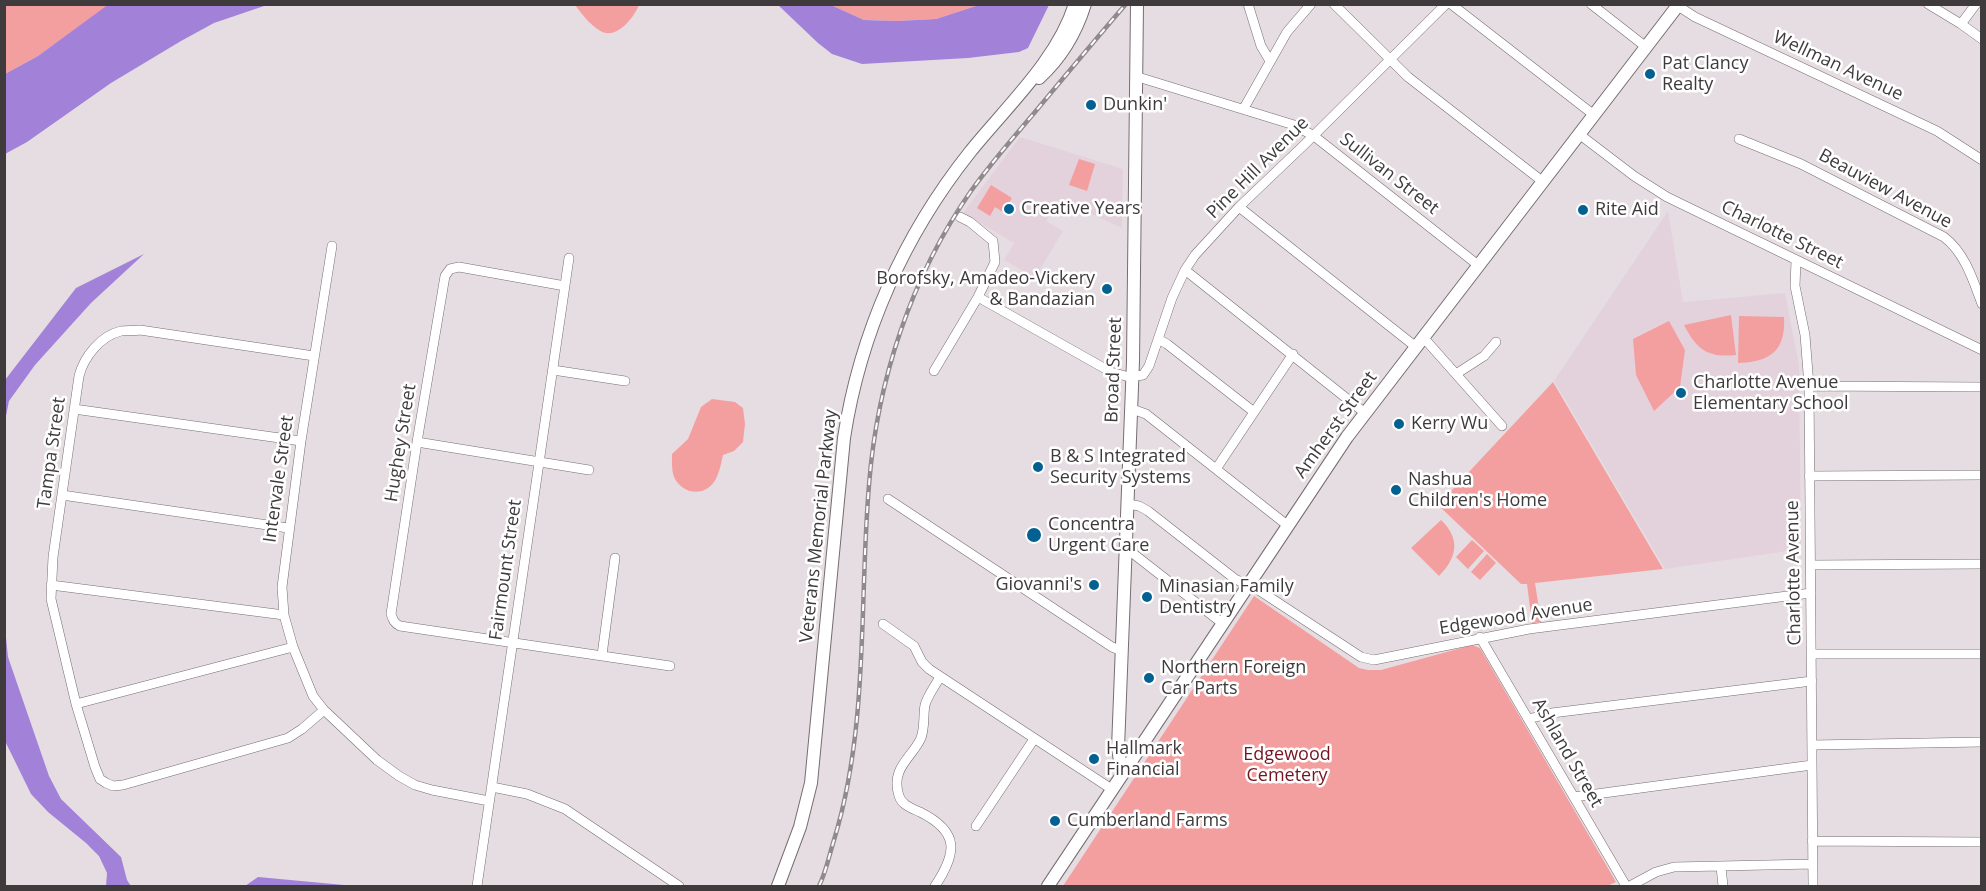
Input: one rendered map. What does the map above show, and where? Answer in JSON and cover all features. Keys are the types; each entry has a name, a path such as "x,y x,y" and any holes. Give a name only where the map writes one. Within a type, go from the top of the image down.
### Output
{"main road":[{"name":"Veterans Memorial Parkway","path":"778,886 800,827 811,783 842,453 849,409 863,355 888,286 916,231 958,168 1013,101 1057,42 1075,4"},
{"name":"Veterans Memorial Parkway","path":"1013,101 1057,59 1074,32 1085,4"},
{"name":"Broad Street","path":"1127,769 1120,761 1118,750 1133,377 1137,4"},
{"name":"Amherst Street","path":"1048,886 1287,525 1365,413 1679,5"}],"street":[{"path":"1248,4 1261,46 1270,61"},
{"path":"1244,108 1287,32 1311,4"},
{"path":"1334,4 1390,61 1422,89 1542,181"},
{"path":"1449,4 1593,115"},
{"name":"Pine Hill Avenue","path":"1133,377 1141,376 1147,371 1169,304 1185,270 1195,255 1239,207 1449,4"},
{"path":"1591,4 1646,47"},
{"path":"1928,4 1982,39"},
{"path":"1961,24 1976,4"},
{"name":"Wellman Avenue","path":"1679,5 1695,16 1937,131 1982,160"},
{"name":"Sullivan Street","path":"1137,77 1294,124 1314,136 1478,265"},
{"name":"Charlotte Street","path":"1579,134 1666,197 1982,350"},
{"name":"Beauview Avenue","path":"1739,139 1801,164 1944,237 1962,258 1982,304"},
{"path":"1239,207 1419,342 1456,374 1502,426"},
{"path":"934,371 978,297 995,262 993,241 960,217"},
{"name":"Intervale Street","path":"332,246 288,528 282,587 284,615 293,647 305,679 324,710 376,760 415,785 489,801"},
{"name":"Fairmount Street","path":"477,886 569,258"},
{"name":"Charlotte Avenue","path":"1796,261 1795,286 1805,335 1809,386 1813,886"},
{"name":"Hughey Street","path":"513,643 395,624 392,614 417,442 443,284 450,269 459,267 565,286"},
{"path":"1185,270 1365,413"},
{"path":"978,297 1111,372 1133,377"},
{"name":"Tampa Street","path":"314,356 140,330 122,331 92,350 86,358 80,376 74,409 51,585 53,613 76,704 95,767 100,779 106,783 113,786 123,785 288,738 324,710"},
{"path":"1158,339 1254,412"},
{"path":"1456,374 1479,360 1496,342"},
{"path":"1216,469 1293,354"},
{"path":"553,370 625,381"},
{"path":"1809,386 1982,387"},
{"path":"74,409 301,441"},
{"path":"1132,409 1146,414 1287,525"},
{"path":"417,442 589,470"},
{"path":"1809,476 1982,476"},
{"path":"62,495 288,528"},
{"path":"888,499 1094,635 1122,651"},
{"name":"Edgewood Avenue","path":"1128,504 1148,511 1235,579 1367,659 1390,658 1529,628 1812,593"},
{"path":"1126,548 1222,623"},
{"path":"602,655 615,558"},
{"path":"1810,565 1982,564"},
{"path":"51,585 284,615"},
{"path":"883,624 914,646 925,665 940,677 1113,790"},
{"name":"Ashland Street","path":"1480,637 1628,886"},
{"path":"513,643 670,666"},
{"path":"76,704 293,647"},
{"path":"1812,654 1982,654"},
{"path":"935,886 951,859 950,839 934,820 904,805 898,791 899,770 921,737 927,700 940,677"},
{"path":"1528,719 1552,713 1812,681"},
{"path":"976,826 1034,739"},
{"path":"1812,745 1982,742"},
{"path":"1574,797 1812,765"},
{"path":"492,788 527,794 561,807 679,886"},
{"path":"1812,841 1982,842"},
{"path":"1628,886 1665,869 1813,864"},
{"path":"1721,867 1723,886"}],"shaded area":[{"path":"109,4 267,5 214,23 181,41 111,83 27,142 5,154 5,74 38,56"},
{"path":"778,5 831,5 864,20 897,21 936,19 979,5 1049,5 1028,48 1019,52 968,58 862,64 832,54"},
{"name":"Creative Years","path":"1020,137 1123,169 1122,228 1059,199 1046,221 1063,231 1035,278 1004,260 1014,243 963,213"},
{"name":"Charlotte Avenue Elementary School","path":"1668,211 1683,302 1785,293 1799,365 1801,549 1665,569 1554,381"},
{"path":"144,254 91,303 35,365 9,401 5,421 5,380 76,288"},
{"path":"5,628 8,657 49,776 61,799 121,857 127,880 131,886 106,886 107,873 99,856 48,812 31,794 5,741"},
{"path":"258,877 344,885 347,886 245,886"}],"green space":[{"path":"5,5 109,5 38,56 5,74"},
{"path":"575,5 639,5 623,27 611,33 605,33 586,19"},
{"path":"831,5 979,5 936,19 897,21 864,20"},
{"path":"1079,159 1095,164 1087,191 1069,185"},
{"path":"991,185 1012,198 1003,212 995,207 990,216 977,208"},
{"path":"1731,315 1736,355 1718,355 1704,350 1694,341 1684,325"},
{"path":"1739,316 1784,317 1782,338 1774,352 1759,360 1738,363"},
{"path":"1669,321 1685,350 1680,387 1654,411 1636,375 1633,339"},
{"path":"1553,382 1663,569 1535,583 1541,622 1532,623 1527,584 1521,584 1438,505"},
{"path":"712,399 735,402 743,408 745,424 743,442 734,451 723,455 720,469 710,486 701,491 691,491 681,486 675,479 672,454 688,439 701,407"},
{"path":"1441,520 1452,534 1454,548 1450,562 1439,576 1411,548"},
{"path":"1472,540 1484,551 1468,569 1456,557"},
{"path":"1487,554 1496,563 1480,580 1471,572"},
{"name":"Edgewood Cemetery","path":"1254,596 1359,668 1381,670 1472,645 1480,648 1616,882 1607,886 1063,886"}],"railway":[{"path":"819,886 845,797 853,753 861,664 866,529 873,446 880,407 900,331 931,259 971,191 986,170 1126,4"}],"place":[{"name":"Pat Clancy Realty","path":"1650,74"},
{"name":"Dunkin'","path":"1091,105"},
{"name":"Creative Years","path":"1009,209"},
{"name":"Rite Aid","path":"1583,210"},
{"name":"Borofsky, Amadeo-Vickery & Bandazian","path":"1107,289"},
{"name":"Charlotte Avenue Elementary School","path":"1681,393"},
{"name":"Kerry Wu","path":"1399,424"},
{"name":"B & S Integrated Security Systems","path":"1038,467"},
{"name":"Nashua Children's Home","path":"1396,490"},
{"name":"Concentra Urgent Care","path":"1034,535"},
{"name":"Giovanni's","path":"1094,585"},
{"name":"Minasian Family Dentistry","path":"1147,597"},
{"name":"Northern Foreign Car Parts","path":"1149,678"},
{"name":"Hallmark Financial","path":"1094,759"},
{"name":"Cumberland Farms","path":"1055,821"}]}
